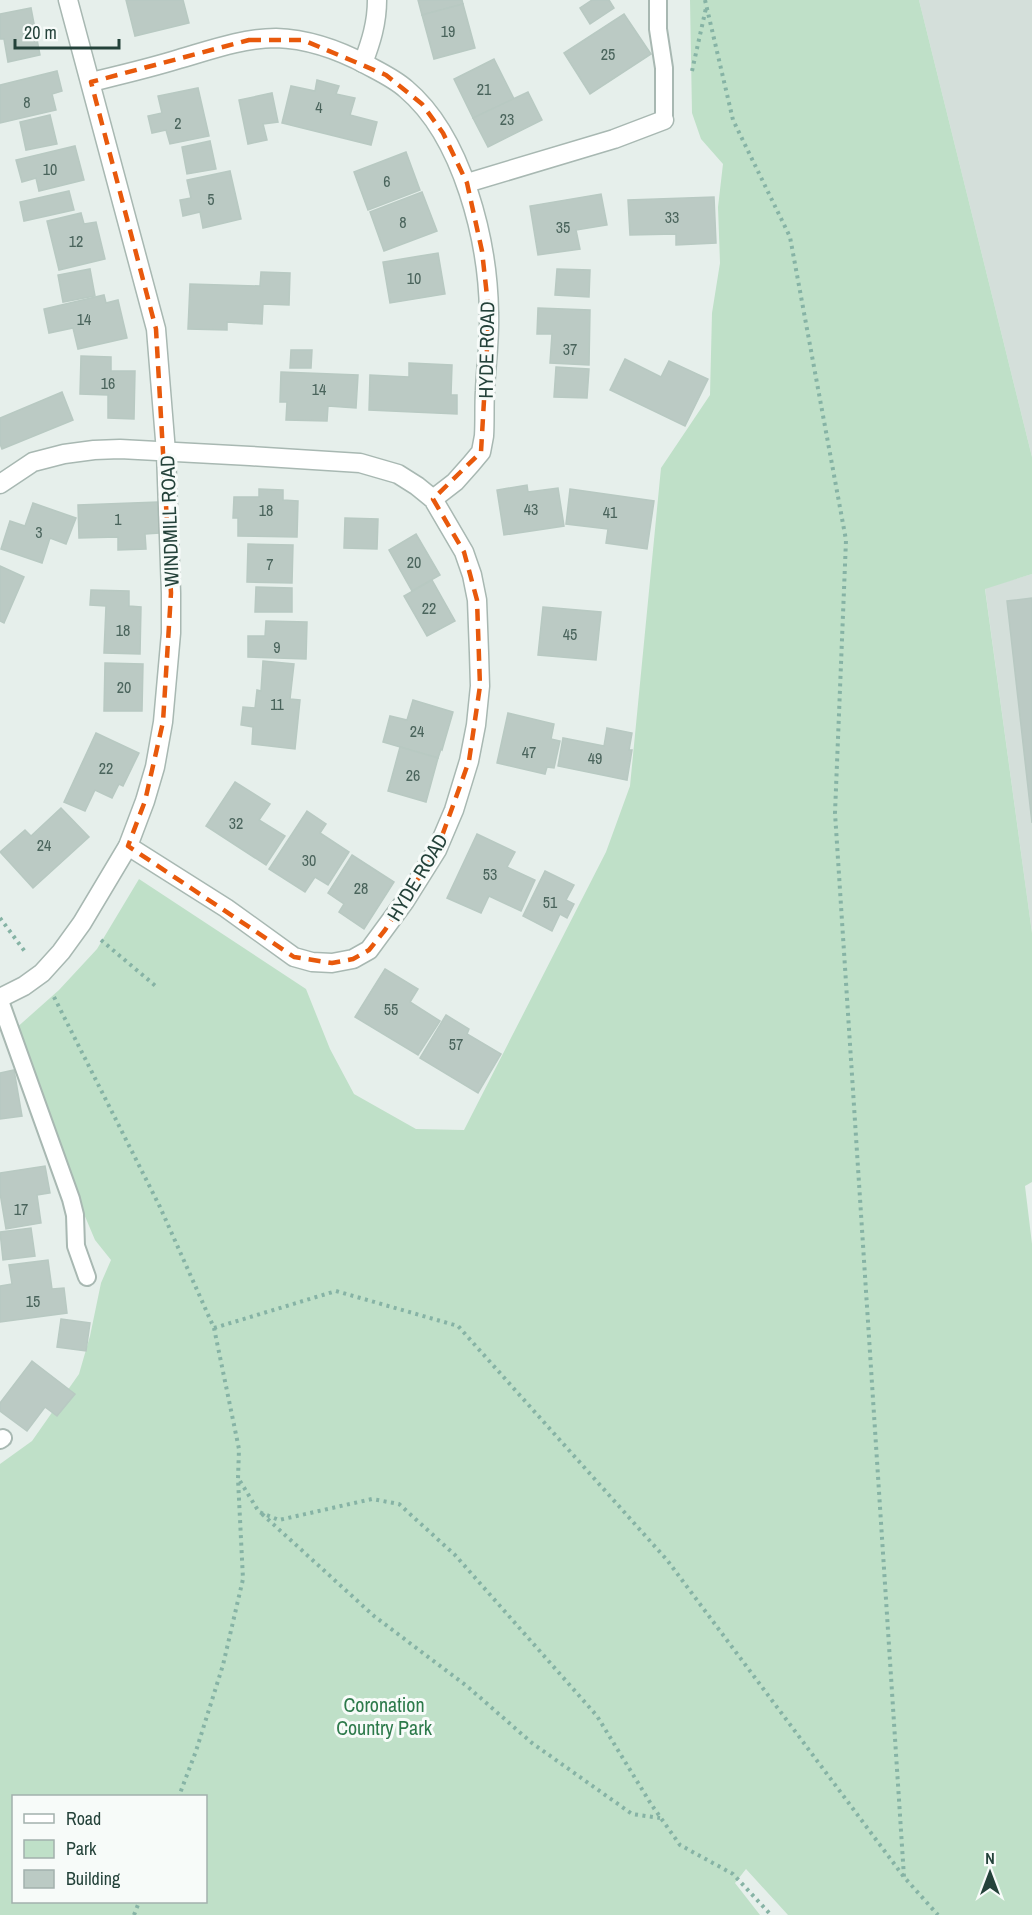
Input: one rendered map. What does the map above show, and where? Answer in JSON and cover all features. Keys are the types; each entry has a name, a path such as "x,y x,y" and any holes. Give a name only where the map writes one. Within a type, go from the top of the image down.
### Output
{"street":[{"name":"WINDMILL ROAD","path":"0,999 42,973 61,952 82,923 128,846 155,767 164,712 171,633 166,452 156,329 68,0"},
{"path":"363,63 377,17 377,0"},
{"name":"HYDE ROAD","path":"91,82 223,46 249,40 276,38 303,40 322,45 363,63 405,88 422,104 443,133 467,183 482,251 489,314 484,436 481,452 454,482 433,499"},
{"path":"467,183 572,152 664,120"},
{"name":"HYDE ROAD","path":"0,484 33,462 64,454 111,449 360,463 398,474 433,499 464,552 477,600 480,653 480,686 476,726 469,761 454,810 437,850 405,901 369,950 352,959 332,963 312,962 294,957 226,909 128,846"}],"lane":[{"path":"658,0 658,30 664,68 664,120"},
{"path":"0,999 72,1199 76,1246 87,1277"}],"path":[{"path":"705,0 733,120 790,237 846,540 835,813 903,1877"},
{"path":"0,918 42,973 160,1207 214,1328 239,1449 238,1479 243,1579 223,1665 180,1795"},
{"path":"82,923 158,988"},
{"path":"214,1328 336,1291 458,1326 667,1560 903,1877 938,1915"},
{"path":"238,1479 260,1512 374,1616 468,1687 532,1743 632,1814 661,1818"},
{"path":"260,1512 279,1520 372,1499 399,1504 455,1555 597,1716 680,1845 733,1874 771,1915"}],"highlighted area":[{"path":"249,40 303,40 386,75 422,104 443,133 467,183 482,251 489,314 481,452 433,499 464,552 477,600 480,686 469,761 437,850 385,930 369,950 353,959 332,963 294,957 128,846 145,801 163,722 171,593 156,329 91,82"}],"shaded area":[{"path":"919,0 1032,0 1032,457"},
{"path":"1032,574 1032,933 985,588"}],"green space":[{"name":"Coronation Country Park","path":"690,0 919,0 1032,457 1032,574 985,589 1032,933 1032,1182 1025,1186 1032,1244 1032,1915 788,1915 746,1869 735,1883 760,1915 0,1915 0,1464 32,1441 79,1374 101,1283 111,1260 95,1240 84,1214 14,1030 59,990 97,949 139,879 306,989 330,1049 354,1094 416,1129 464,1130 606,852 630,786 661,468 710,395 712,313 720,263 718,207 723,164 701,139 692,113"}],"building":[{"path":"126,0 183,0 189,23 135,36"},
{"path":"418,0 462,0 463,4 422,15"},
{"path":"592,0 609,0 614,8 590,24 580,8"},
{"path":"463,4 475,48 434,59 422,15"},
{"path":"31,8 40,55 8,62 4,39 0,39 0,14"},
{"path":"624,14 651,54 590,94 564,53"},
{"path":"494,59 514,99 473,118 454,79"},
{"path":"57,71 62,91 52,94 56,110 0,123 0,85"},
{"path":"317,80 339,86 336,94 355,98 350,115 377,122 371,145 282,123 291,86 315,91"},
{"path":"198,88 209,136 170,144 166,130 152,133 148,116 162,113 158,96"},
{"path":"528,92 542,120 488,147 473,118"},
{"path":"272,93 278,122 263,124 267,140 248,144 239,100"},
{"path":"50,115 57,144 26,150 20,122"},
{"path":"210,141 216,169 187,174 182,147"},
{"path":"75,146 84,180 39,191 36,178 22,182 16,160"},
{"path":"406,152 420,190 368,210 354,172"},
{"path":"230,171 241,219 203,228 200,212 183,216 180,200 191,198 187,180"},
{"path":"69,191 74,210 24,221 20,202"},
{"path":"422,192 437,231 384,251 370,212"},
{"path":"601,194 607,225 576,230 580,249 538,255 530,206"},
{"path":"714,197 716,243 676,245 676,234 630,235 628,200"},
{"path":"81,213 84,224 96,222 105,259 59,270 47,221"},
{"path":"438,253 445,294 390,303 383,262"},
{"path":"90,269 95,296 63,302 58,275"},
{"path":"557,269 590,270 589,297 555,295"},
{"path":"261,272 290,273 289,305 263,304 262,324 227,322 227,330 188,329 190,284 260,286"},
{"path":"104,295 106,303 118,300 127,338 78,349 73,328 49,333 44,309"},
{"path":"538,308 590,310 589,365 550,363 552,334 537,334"},
{"path":"291,350 312,350 311,368 290,368"},
{"path":"81,356 111,357 111,371 135,371 134,419 108,418 108,395 80,394"},
{"path":"625,359 661,377 669,361 708,379 685,426 610,390"},
{"path":"409,363 452,365 451,395 457,395 457,414 369,410 370,375 409,377"},
{"path":"556,367 589,369 587,398 554,397"},
{"path":"281,372 358,375 356,408 328,406 327,421 286,420 287,402 280,402"},
{"path":"62,392 73,420 2,449 0,418"},
{"path":"527,485 528,492 558,488 564,526 504,535 497,490"},
{"path":"259,489 283,490 283,500 298,501 297,537 238,536 238,518 233,518 234,497 259,497"},
{"path":"570,489 654,501 647,549 606,543 608,529 566,524"},
{"path":"158,502 159,533 145,534 146,549 118,550 118,537 79,538 78,505"},
{"path":"33,503 76,518 66,544 50,538 42,563 1,549 10,521 25,526"},
{"path":"345,518 378,519 377,549 344,548"},
{"path":"416,534 440,575 412,591 389,550"},
{"path":"248,544 293,545 292,583 247,582"},
{"path":"0,566 24,577 4,623 0,621"},
{"path":"432,580 455,621 427,636 404,596"},
{"path":"256,587 292,588 292,612 255,612"},
{"path":"91,590 129,591 129,606 141,607 140,654 104,653 106,606 90,605"},
{"path":"1032,598 1032,823 1007,601"},
{"path":"543,607 601,612 596,660 538,655"},
{"path":"266,621 307,622 306,659 248,657 248,636 265,636"},
{"path":"263,661 294,664 290,699 300,700 295,749 252,744 253,727 241,725 243,707 255,708 257,690 261,691"},
{"path":"105,663 143,664 142,711 104,711"},
{"path":"413,700 453,712 438,758 383,742 390,716 407,720"},
{"path":"508,713 554,724 551,739 560,741 554,768 547,767 545,774 497,763"},
{"path":"607,728 632,733 627,780 558,766 563,738 604,746"},
{"path":"96,733 139,753 123,786 119,784 112,798 95,790 85,811 64,802"},
{"path":"400,747 438,758 426,802 388,791"},
{"path":"235,782 270,804 259,820 285,836 266,865 206,826"},
{"path":"61,808 89,837 33,888 0,852 25,830 31,836"},
{"path":"307,811 326,824 320,833 349,852 328,885 315,877 305,892 269,869"},
{"path":"477,834 515,852 507,867 535,880 521,911 489,896 481,913 447,898"},
{"path":"352,855 394,882 364,929 339,912 344,904 328,893"},
{"path":"545,871 574,885 566,900 574,904 567,918 560,914 552,931 523,916"},
{"path":"385,969 418,989 410,1002 440,1021 418,1055 355,1017"},
{"path":"446,1015 469,1029 467,1034 501,1054 478,1093 420,1058"},
{"path":"14,1070 22,1116 0,1119 0,1073"},
{"path":"45,1166 50,1193 37,1195 41,1223 6,1229 0,1193 0,1173"},
{"path":"31,1228 35,1256 3,1260 0,1232"},
{"path":"48,1260 52,1289 64,1288 67,1313 0,1322 0,1286 12,1284 9,1265"},
{"path":"61,1319 90,1323 86,1351 57,1347"},
{"path":"32,1361 75,1394 57,1416 45,1407 27,1431 0,1411 0,1403"}]}
